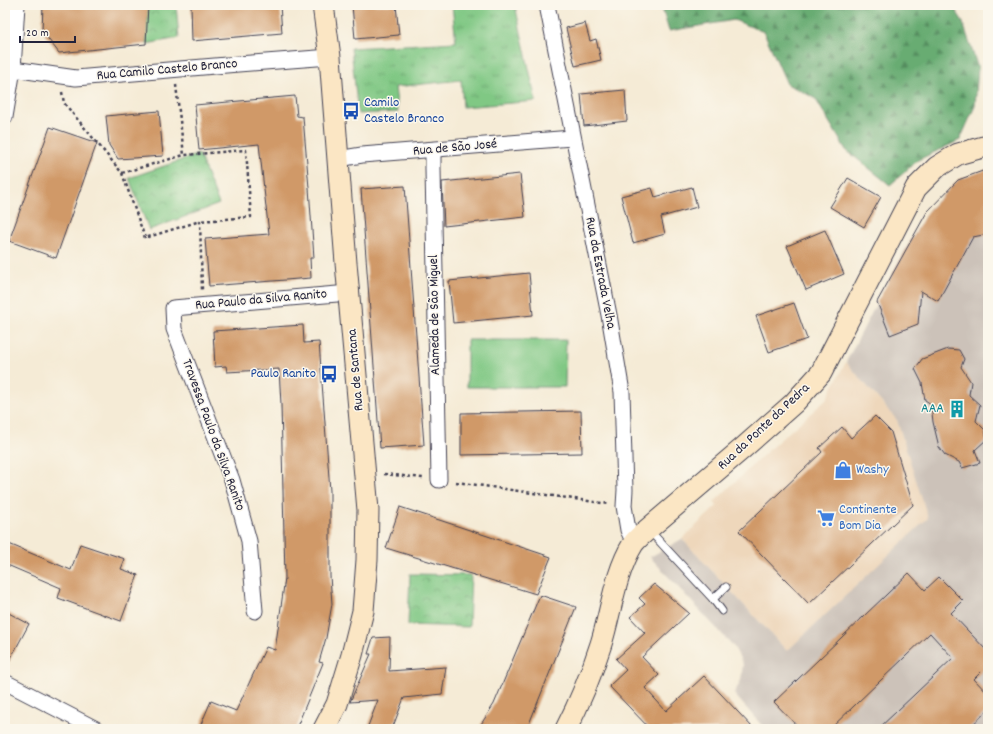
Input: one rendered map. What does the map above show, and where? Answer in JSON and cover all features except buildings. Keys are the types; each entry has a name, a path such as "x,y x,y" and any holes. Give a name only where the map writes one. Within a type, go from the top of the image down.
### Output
{"main road":[{"name":"Rua de Santana","path":"323,5 330,57 349,293 366,473 368,524 363,611 352,655 337,704 324,729"},
{"name":"Rua da Ponte da Pedra","path":"566,729 582,694 601,643 612,601 627,555 641,536 794,403 821,373 916,188 937,167 958,154 988,147"}],"street":[{"path":"5,117 9,67 17,5"},
{"name":"Rua da Estrada Velha","path":"547,5 572,138 609,315 622,392 625,490 624,506 628,530 641,536"},
{"name":"Rua Camilo Castelo Branco","path":"9,67 76,78 330,57"},
{"name":"Rua de São José","path":"338,159 362,155 572,138"},
{"name":"Alameda de São Miguel","path":"433,150 439,480"},
{"name":"Rua Paulo da Silva Ranito","path":"173,308 323,294 349,293"},
{"name":"Travessa Paulo da Silva Ranito","path":"173,308 174,329 232,480 249,541 255,610"},
{"path":"5,682 96,729"}],"lane":[{"path":"641,536 713,599 722,611"},
{"path":"713,599 726,587"}],"path":[{"path":"174,69 184,155"},
{"path":"60,76 64,103 122,173 145,238 200,221 251,217 246,150 184,155 122,173"},
{"path":"200,221 203,305"},
{"path":"366,473 439,480 624,506"}],"shaded area":[{"path":"988,170 988,729 765,729 734,694 741,680 743,664 734,647 650,557 682,539 787,651 928,518 897,420 846,362 903,253 929,209 958,180"},
{"path":"846,362 897,420 929,518 787,651 682,539 717,506 714,502 773,446 826,400"}],"green space":[{"path":"148,5 176,5 179,38 146,44"},
{"path":"452,5 515,5 536,101 463,107 461,80 395,87 398,112 358,114 351,48 456,42"},
{"path":"661,5 952,5 962,20 978,68 975,106 960,140 918,160 890,185 846,150 815,98 787,84 764,32 734,20 669,31"},
{"path":"199,154 219,204 149,230 129,178"},
{"path":"467,340 566,340 565,387 467,387"},
{"path":"410,574 471,575 469,627 408,625"}],"place":[{"name":"Camilo Castelo Branco","path":"351,111"},
{"name":"Paulo Ranito","path":"329,374"},
{"name":"AAA","path":"957,409"},
{"name":"Washy","path":"843,470"},
{"name":"Continente Bom Dia","path":"826,518"}]}
